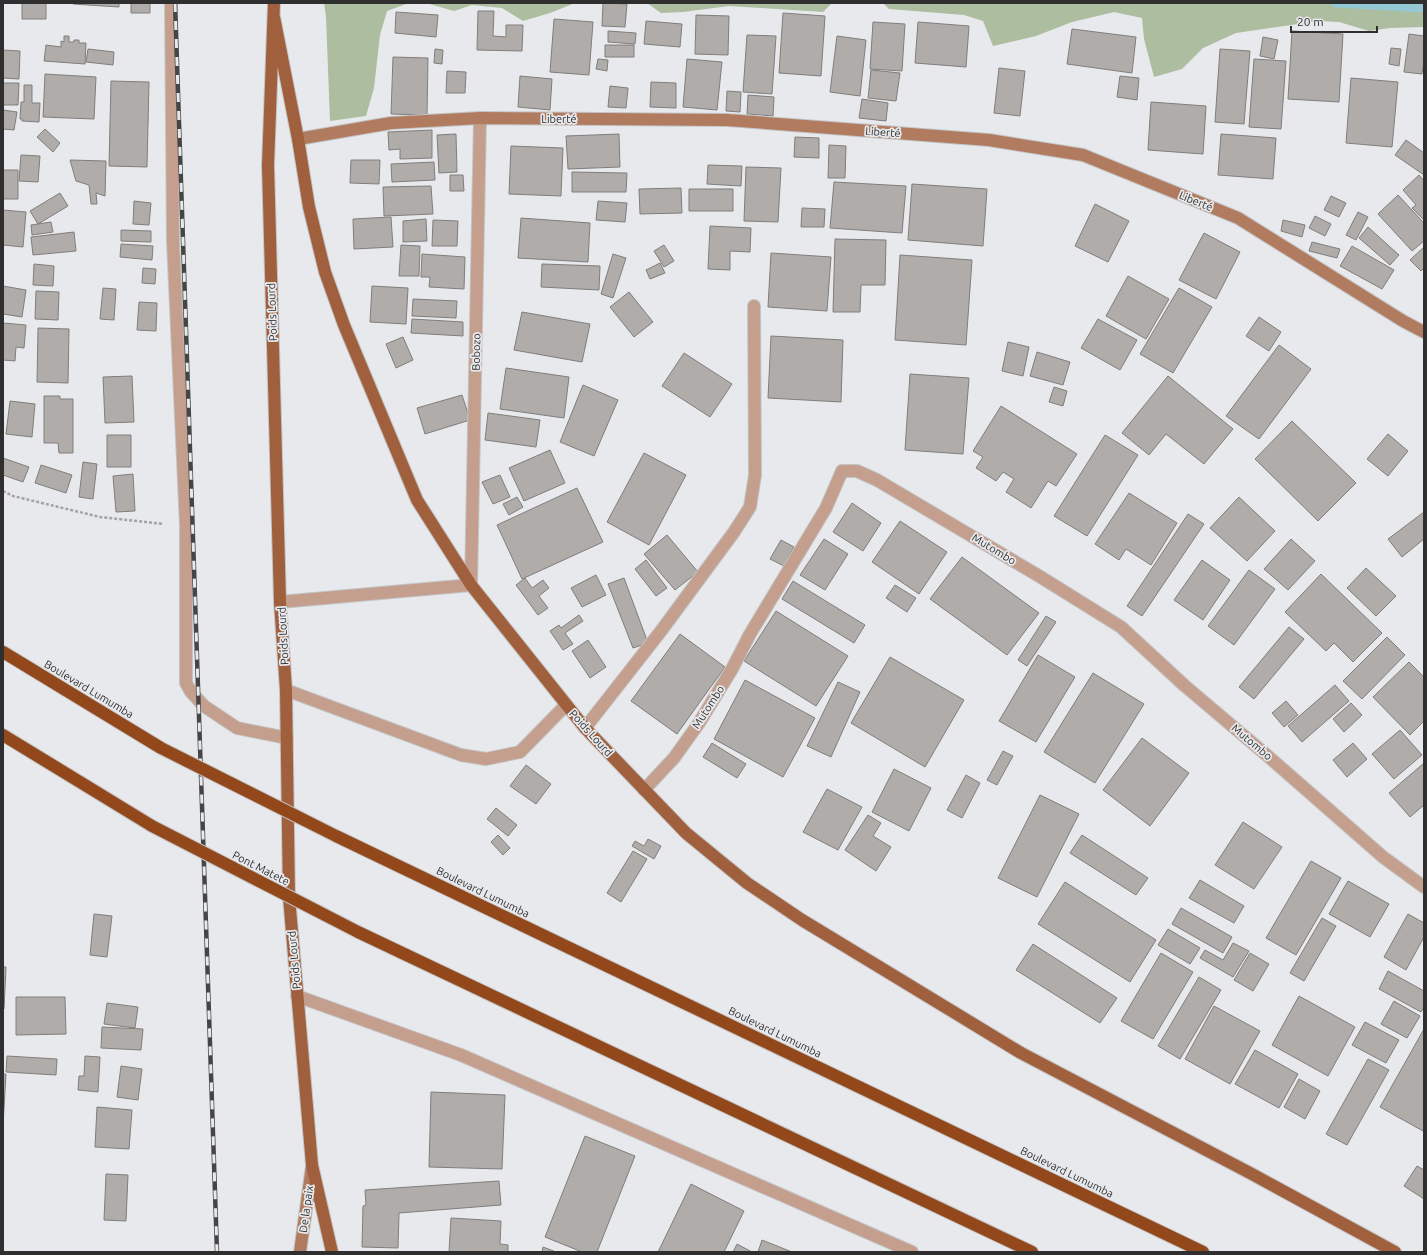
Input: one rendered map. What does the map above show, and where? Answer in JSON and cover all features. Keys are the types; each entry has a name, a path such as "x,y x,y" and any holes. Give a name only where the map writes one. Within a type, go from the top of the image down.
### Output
{"highway":[{"name":"Boulevard Lumumba","path":"3,652 161,748 336,836 1203,1252"},
{"name":"Pont Matete","path":"3,735 152,826 358,932 1032,1252"}],"main road":[{"name":"Poids Lourd","path":"274,3 268,165 280,602 286,690 289,897 312,1165 332,1252"},
{"name":"Poids Lourd","path":"274,17 298,139 309,206 324,272 344,325 417,500 472,585 585,728 686,833 747,883 802,920 1021,1053 1250,1173 1395,1252"}],"street":[{"path":"171,3 173,241 186,526 186,683 191,692 204,706 237,728 287,738"},
{"name":"Liberté","path":"298,139 391,123 480,118 727,120 989,140 1083,155 1238,218 1403,321 1424,332"},
{"name":"Bobozo","path":"472,585 480,118"},
{"path":"585,728 661,631 734,532 750,507 755,475 754,306"},
{"name":"Mutombo","path":"644,790 674,758 699,723 732,669 750,634 826,508 842,471 857,472 877,480 1039,576 1121,627 1185,686 1383,857 1424,887"},
{"path":"280,602 472,585"},
{"path":"286,690 461,754 486,759 520,752 566,705"},
{"path":"297,996 461,1055 912,1252"},
{"name":"De la paix","path":"300,1252 312,1165"}],"path":[{"path":"3,491 13,496 100,517 186,526"}],"green space":[{"path":"324,3 426,3 406,4 387,11 380,35 374,88 366,116 330,121 326,17"},
{"path":"426,3 575,3 550,13 523,21 502,8 472,5 454,11"},
{"path":"647,3 832,3 823,12 729,6 683,12 661,13"},
{"path":"883,3 1424,3 1424,27 1390,28 1369,31 1339,22 1319,21 1236,33 1203,48 1182,69 1154,77 1144,39 1142,18 1114,12 1072,22 1036,36 993,46 983,21 964,15 889,9"}],"building":[{"path":"22,3 46,3 46,19 22,19"},
{"path":"119,3 119,7 73,4"},
{"path":"131,3 150,3 150,13 131,13"},
{"path":"603,3 627,4 625,27 602,26"},
{"path":"478,11 494,11 493,36 506,37 506,25 523,25 522,51 477,50"},
{"path":"396,12 438,15 436,37 395,33"},
{"path":"783,13 825,16 821,76 779,73"},
{"path":"696,15 729,16 728,55 695,54"},
{"path":"554,19 593,22 589,75 550,72"},
{"path":"646,21 682,24 680,47 644,44"},
{"path":"873,22 905,24 902,71 870,69"},
{"path":"918,22 969,26 966,67 915,63"},
{"path":"1072,29 1136,37 1132,73 1067,64"},
{"path":"608,31 636,33 635,44 608,42"},
{"path":"1292,31 1343,34 1339,102 1288,99"},
{"path":"1409,34 1424,36 1424,61 1422,74 1404,72"},
{"path":"747,35 776,36 772,94 743,92"},
{"path":"64,36 69,36 69,42 79,40 79,43 86,43 85,64 44,61 46,45 61,47 61,41 64,42"},
{"path":"837,36 866,40 860,96 830,92"},
{"path":"1263,37 1278,40 1274,59 1260,56"},
{"path":"605,45 634,45 634,57 605,57"},
{"path":"1391,48 1401,49 1399,66 1389,64"},
{"path":"88,49 114,52 113,65 86,62"},
{"path":"435,49 443,50 442,64 434,63"},
{"path":"1220,49 1250,51 1244,124 1215,122"},
{"path":"3,50 20,51 19,79 3,78"},
{"path":"393,57 428,58 427,115 391,114"},
{"path":"598,59 608,60 607,71 596,69"},
{"path":"687,59 722,62 717,110 683,107"},
{"path":"1254,59 1286,61 1281,129 1249,127"},
{"path":"999,68 1025,71 1020,116 994,113"},
{"path":"871,70 900,73 896,101 868,98"},
{"path":"447,71 466,72 465,93 446,93"},
{"path":"45,74 96,77 94,119 43,117"},
{"path":"520,76 552,79 550,110 518,107"},
{"path":"1120,76 1139,78 1137,100 1117,97"},
{"path":"1351,78 1398,82 1392,147 1346,143"},
{"path":"111,81 149,82 147,167 109,166"},
{"path":"651,82 676,83 676,108 650,107"},
{"path":"3,83 19,83 18,105 3,105"},
{"path":"24,85 32,85 32,103 40,103 39,122 22,121 22,119 20,119 21,102 24,102"},
{"path":"610,86 628,88 626,108 608,107"},
{"path":"727,91 741,92 740,112 726,111"},
{"path":"748,95 774,97 773,116 747,114"},
{"path":"862,99 888,103 886,121 859,118"},
{"path":"1151,102 1206,106 1203,154 1148,150"},
{"path":"3,110 17,112 14,130 3,129"},
{"path":"45,129 60,143 53,152 37,137"},
{"path":"432,130 432,158 400,159 400,149 389,150 388,132"},
{"path":"456,134 457,172 439,173 437,135"},
{"path":"619,134 620,167 568,169 566,136"},
{"path":"1221,134 1276,138 1273,179 1218,175"},
{"path":"795,137 819,138 819,158 794,157"},
{"path":"1406,140 1424,153 1424,175 1395,155"},
{"path":"829,145 846,146 845,178 828,178"},
{"path":"511,146 563,148 561,196 509,194"},
{"path":"21,155 40,156 38,182 19,181"},
{"path":"70,160 106,161 105,196 96,193 97,204 91,204 89,185 76,181"},
{"path":"351,160 380,160 379,184 350,183"},
{"path":"434,162 435,180 392,182 391,164"},
{"path":"708,165 742,166 741,186 707,184"},
{"path":"746,167 781,168 778,222 744,221"},
{"path":"3,170 18,170 18,199 3,199"},
{"path":"572,172 627,173 626,192 572,192"},
{"path":"450,175 463,175 464,191 450,191"},
{"path":"1419,175 1424,181 1424,220 1412,208 1416,205 1403,190"},
{"path":"834,182 906,186 902,233 830,228"},
{"path":"912,184 987,189 983,246 908,240"},
{"path":"431,186 433,214 384,216 383,187"},
{"path":"681,188 682,213 640,214 639,189"},
{"path":"689,189 733,189 733,211 689,211"},
{"path":"60,193 68,206 38,224 30,211"},
{"path":"1398,195 1424,223 1424,241 1412,251 1378,214"},
{"path":"1331,196 1346,203 1339,217 1324,210"},
{"path":"134,201 151,203 149,225 133,224"},
{"path":"598,201 627,203 625,222 596,220"},
{"path":"1095,204 1129,221 1108,262 1075,246"},
{"path":"802,208 825,209 824,227 801,227"},
{"path":"3,210 26,212 23,247 3,245"},
{"path":"1358,212 1368,217 1356,240 1346,235"},
{"path":"1315,216 1331,224 1325,236 1309,228"},
{"path":"391,217 393,247 354,249 353,219"},
{"path":"521,218 590,223 588,262 518,258"},
{"path":"426,219 427,241 403,242 403,221"},
{"path":"433,220 458,221 457,246 432,246"},
{"path":"1283,220 1305,225 1302,237 1281,231"},
{"path":"51,222 53,232 32,235 31,225"},
{"path":"710,226 751,228 750,252 730,251 730,270 708,269"},
{"path":"1368,227 1399,255 1390,265 1359,238"},
{"path":"121,230 151,231 151,242 121,241"},
{"path":"74,232 76,251 33,255 31,237"},
{"path":"1204,233 1240,252 1216,299 1179,280"},
{"path":"835,239 886,240 885,285 861,285 860,312 833,312"},
{"path":"1312,242 1340,249 1337,258 1309,251"},
{"path":"121,244 153,246 152,260 120,257"},
{"path":"401,245 420,246 419,276 399,276"},
{"path":"664,245 674,261 664,267 654,251"},
{"path":"1352,246 1394,270 1382,289 1340,266"},
{"path":"1424,247 1424,268 1421,271 1410,260"},
{"path":"771,253 831,257 827,311 768,307"},
{"path":"422,254 465,257 464,289 429,287 430,277 421,277"},
{"path":"613,254 626,258 613,298 601,294"},
{"path":"900,255 972,260 966,345 895,340"},
{"path":"660,263 665,273 650,279 646,270"},
{"path":"34,264 54,266 53,286 33,285"},
{"path":"542,264 600,266 599,290 541,287"},
{"path":"143,268 156,269 155,284 142,283"},
{"path":"1128,276 1169,299 1146,339 1106,316"},
{"path":"3,286 26,290 22,317 3,314"},
{"path":"372,286 408,288 406,324 370,322"},
{"path":"103,288 116,289 114,320 100,319"},
{"path":"1179,288 1212,307 1173,373 1140,354"},
{"path":"36,291 59,292 58,320 35,319"},
{"path":"629,292 653,322 634,337 610,307"},
{"path":"413,299 457,301 456,318 412,316"},
{"path":"139,302 157,303 156,331 137,330"},
{"path":"522,312 590,324 582,362 514,350"},
{"path":"1259,317 1281,332 1269,351 1246,336"},
{"path":"412,319 463,322 463,336 411,333"},
{"path":"1098,319 1137,340 1120,370 1081,348"},
{"path":"3,323 26,325 24,348 16,347 15,361 3,360"},
{"path":"38,328 69,329 68,383 37,382"},
{"path":"771,336 843,340 841,402 768,398"},
{"path":"403,337 413,360 396,368 386,344"},
{"path":"1008,342 1029,347 1023,376 1002,371"},
{"path":"1279,345 1311,369 1259,439 1226,416"},
{"path":"1037,352 1070,362 1063,385 1030,376"},
{"path":"684,353 732,384 710,417 662,386"},
{"path":"506,368 569,377 564,418 500,409"},
{"path":"910,374 969,378 963,454 905,450"},
{"path":"132,376 134,422 105,423 103,377"},
{"path":"1168,376 1233,429 1204,464 1166,434 1149,455 1122,433"},
{"path":"583,385 618,400 594,456 560,442"},
{"path":"1054,387 1067,391 1063,406 1049,402"},
{"path":"462,395 470,420 425,434 417,408"},
{"path":"44,396 60,396 60,399 73,399 73,453 59,453 58,443 44,443"},
{"path":"10,401 35,404 32,437 6,434"},
{"path":"1001,406 1077,454 1056,486 1048,481 1031,508 1006,492 1014,479 1003,472 996,481 976,468 983,457 973,451"},
{"path":"488,413 540,420 536,447 485,440"},
{"path":"1292,421 1356,483 1318,521 1255,459"},
{"path":"1388,434 1408,451 1388,476 1367,459"},
{"path":"107,435 131,435 131,467 107,467"},
{"path":"1105,435 1138,455 1087,536 1054,516"},
{"path":"550,450 565,483 524,501 509,468"},
{"path":"644,453 686,475 649,545 607,522"},
{"path":"3,458 29,467 23,482 3,475"},
{"path":"83,462 97,464 93,499 79,497"},
{"path":"41,465 72,475 66,493 35,483"},
{"path":"133,474 135,511 116,512 113,476"},
{"path":"500,475 510,497 493,504 482,482"},
{"path":"577,488 603,542 522,579 497,525"},
{"path":"1129,493 1177,523 1151,565 1126,549 1119,560 1095,544"},
{"path":"517,497 523,507 509,515 503,504"},
{"path":"1239,497 1275,531 1247,561 1210,528"},
{"path":"852,503 881,523 863,551 833,532"},
{"path":"1424,512 1424,539 1402,557 1388,539"},
{"path":"1188,514 1204,524 1142,616 1127,606"},
{"path":"900,521 947,552 919,594 872,562"},
{"path":"667,535 698,572 675,590 644,554"},
{"path":"824,539 848,554 825,590 800,575"},
{"path":"1291,539 1315,561 1288,590 1264,569"},
{"path":"781,540 794,547 784,566 770,559"},
{"path":"962,557 1039,613 1007,655 930,599"},
{"path":"646,560 667,588 656,596 635,569"},
{"path":"1202,560 1230,580 1203,620 1174,600"},
{"path":"1366,568 1396,596 1376,616 1347,588"},
{"path":"1249,570 1275,589 1234,645 1208,626"},
{"path":"1321,574 1382,633 1353,662 1334,643 1326,651 1285,612"},
{"path":"596,575 606,595 582,607 571,588"},
{"path":"525,578 532,588 543,580 549,588 539,596 548,608 538,615 516,585"},
{"path":"624,578 648,643 633,648 608,584"},
{"path":"793,581 865,625 854,643 782,599"},
{"path":"895,585 916,598 907,612 886,598"},
{"path":"776,611 848,656 816,706 744,661"},
{"path":"579,615 583,621 565,633 573,644 563,650 550,631 559,625 561,628"},
{"path":"1046,616 1056,622 1027,666 1018,660"},
{"path":"1289,627 1304,639 1254,699 1239,687"},
{"path":"680,634 725,667 677,734 631,701"},
{"path":"1387,637 1405,655 1362,699 1343,681"},
{"path":"588,640 606,667 590,678 572,651"},
{"path":"1038,655 1075,677 1036,742 999,721"},
{"path":"890,657 964,700 925,767 851,723"},
{"path":"1409,662 1424,677 1424,721 1410,735 1373,697"},
{"path":"1093,673 1144,704 1095,783 1044,752"},
{"path":"745,680 815,718 783,777 714,739"},
{"path":"838,682 860,692 831,757 807,746"},
{"path":"1335,685 1349,701 1302,742 1288,726"},
{"path":"1286,701 1298,715 1284,727 1272,713"},
{"path":"1351,703 1362,715 1344,732 1333,719"},
{"path":"1400,730 1422,755 1394,779 1372,754"},
{"path":"1142,738 1189,773 1150,826 1103,790"},
{"path":"712,743 746,764 737,778 703,757"},
{"path":"1353,743 1367,759 1347,777 1333,760"},
{"path":"1003,751 1013,756 997,785 987,780"},
{"path":"1424,763 1424,805 1410,817 1389,793"},
{"path":"526,765 551,784 536,804 510,786"},
{"path":"894,769 931,788 909,831 872,812"},
{"path":"966,775 980,783 962,818 947,810"},
{"path":"827,789 862,807 838,850 803,832"},
{"path":"1040,795 1079,814 1037,897 998,878"},
{"path":"496,808 517,825 508,836 487,819"},
{"path":"868,815 881,823 873,836 891,847 876,871 845,850"},
{"path":"1243,822 1282,847 1254,889 1215,865"},
{"path":"498,835 510,848 503,855 491,842"},
{"path":"1082,835 1148,878 1136,895 1070,853"},
{"path":"648,839 661,846 654,859 632,846 635,841 644,846"},
{"path":"633,851 647,859 621,902 607,893"},
{"path":"1311,861 1341,878 1296,955 1266,938"},
{"path":"1200,880 1244,906 1234,923 1189,898"},
{"path":"1348,881 1389,904 1370,937 1329,914"},
{"path":"1065,882 1156,940 1130,982 1038,924"},
{"path":"1181,908 1232,937 1223,953 1172,924"},
{"path":"94,914 112,916 107,957 90,955"},
{"path":"1408,914 1424,923 1424,937 1406,970 1384,957"},
{"path":"1322,918 1336,926 1304,981 1290,973"},
{"path":"1168,929 1200,948 1190,964 1158,945"},
{"path":"1233,943 1249,951 1233,977 1200,958 1205,950 1223,960"},
{"path":"1033,944 1117,998 1100,1023 1016,970"},
{"path":"1161,953 1193,972 1153,1039 1121,1021"},
{"path":"1250,953 1269,964 1253,991 1234,980"},
{"path":"3,967 6,967 4,1009 3,1009"},
{"path":"1388,971 1424,991 1424,1007 1421,1012 1379,989"},
{"path":"1199,977 1221,990 1180,1059 1158,1046"},
{"path":"1299,996 1355,1027 1328,1076 1272,1045"},
{"path":"16,997 65,997 66,1034 16,1035"},
{"path":"1394,1001 1420,1016 1407,1038 1381,1024"},
{"path":"107,1003 138,1007 135,1028 104,1024"},
{"path":"1214,1006 1260,1031 1230,1084 1185,1059"},
{"path":"1365,1022 1399,1040 1386,1063 1352,1045"},
{"path":"102,1027 143,1029 141,1050 101,1048"},
{"path":"1424,1029 1424,1129 1423,1131 1380,1107"},
{"path":"1255,1050 1298,1074 1279,1108 1235,1084"},
{"path":"7,1056 57,1059 56,1075 6,1072"},
{"path":"85,1056 100,1057 98,1092 78,1090 79,1076 84,1076"},
{"path":"1368,1059 1389,1070 1347,1145 1326,1134"},
{"path":"121,1066 142,1069 138,1100 117,1097"},
{"path":"3,1074 6,1074 3,1125"},
{"path":"1299,1079 1320,1091 1305,1119 1284,1107"},
{"path":"431,1092 505,1095 502,1169 429,1167"},
{"path":"97,1107 132,1110 129,1149 95,1147"},
{"path":"585,1136 635,1156 597,1252 582,1252 545,1237"},
{"path":"1417,1166 1424,1170 1424,1199 1404,1186"},
{"path":"106,1174 128,1175 126,1221 104,1220"},
{"path":"499,1181 501,1205 399,1213 398,1248 362,1247 363,1206 366,1205 365,1190"},
{"path":"691,1184 744,1211 724,1252 658,1252"},
{"path":"451,1218 501,1221 500,1244 508,1245 508,1252 449,1252"},
{"path":"762,1240 792,1252 758,1252"},
{"path":"737,1244 752,1252 733,1252"},
{"path":"543,1247 556,1252 542,1252"}],"waterway":[{"path":"1336,3 1424,8"}],"railway":[{"path":"175,3 217,1252"}]}
